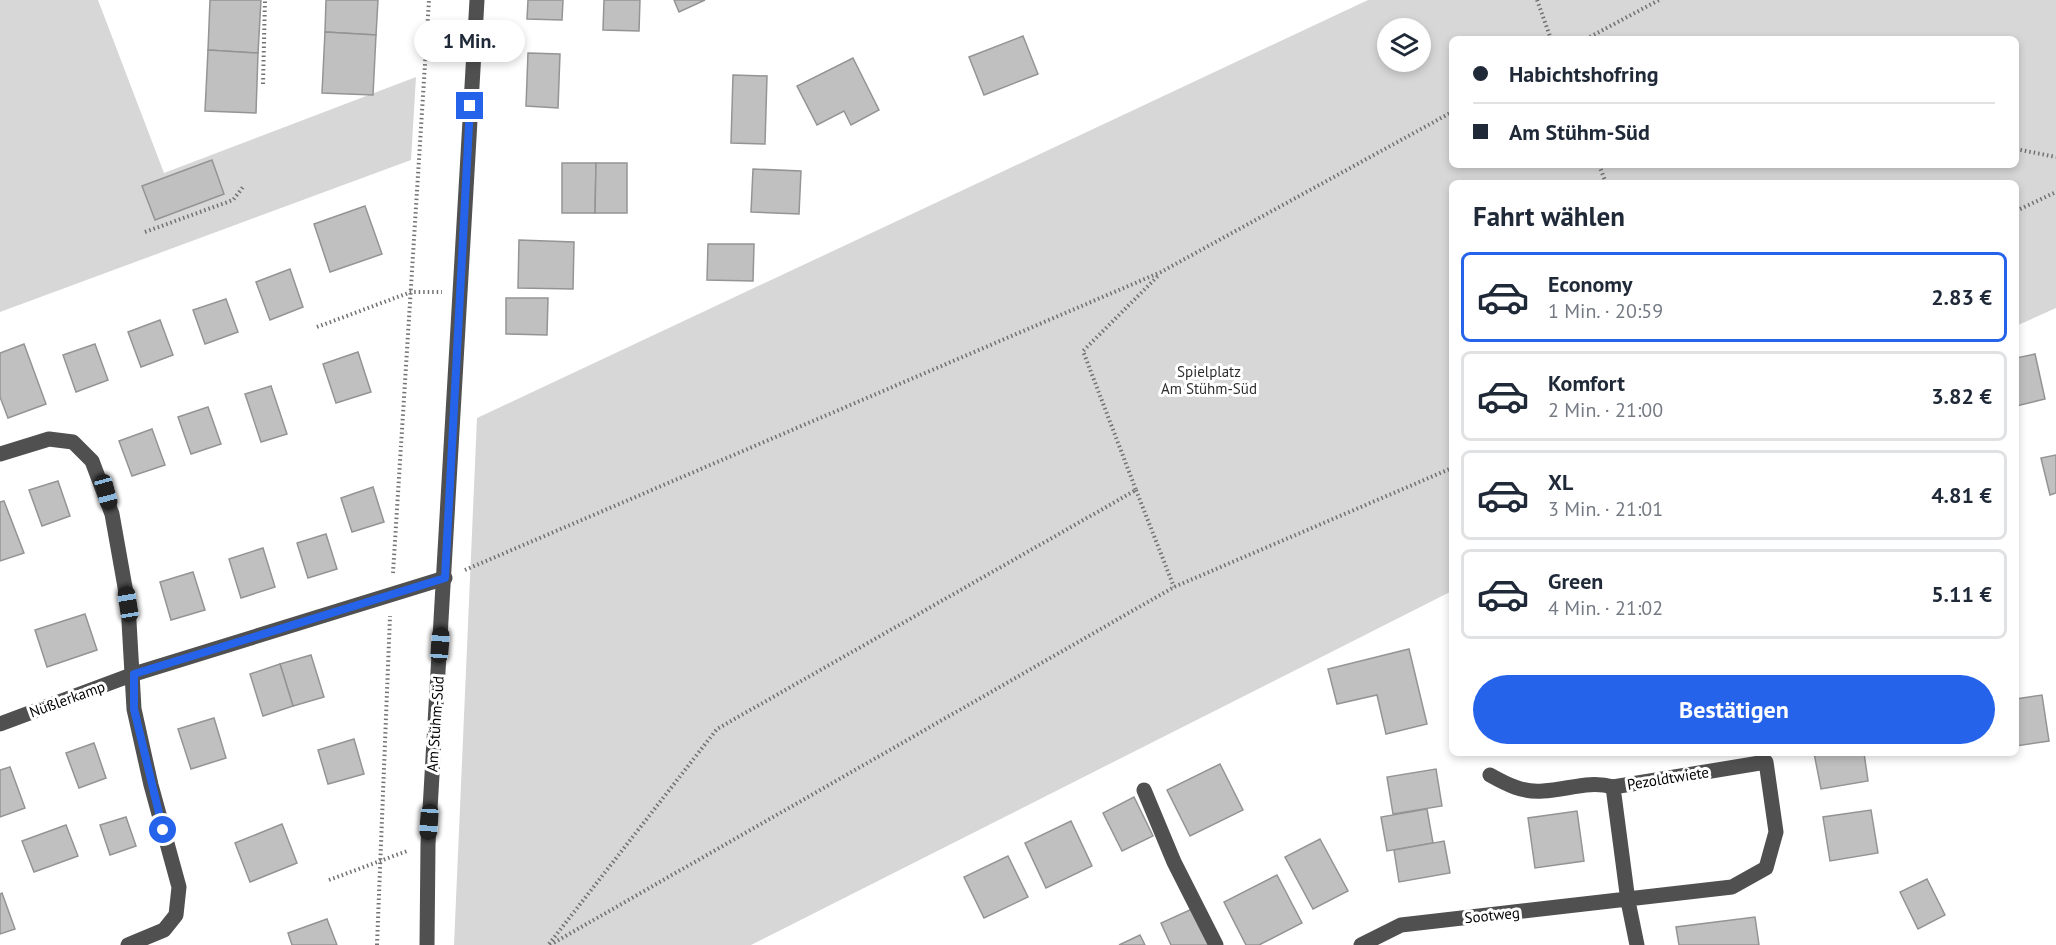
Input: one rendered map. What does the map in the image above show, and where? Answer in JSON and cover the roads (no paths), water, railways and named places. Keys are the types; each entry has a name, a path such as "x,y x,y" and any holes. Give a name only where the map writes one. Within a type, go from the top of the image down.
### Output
{"street":[{"name":"Am Stühm-Süd","path":"427,945 428,844 477,0"},
{"path":"0,454 38,441 59,438 80,446 92,461 106,492 119,548 134,674 134,709 179,897 176,915 164,930 128,945"},
{"name":"Nüßlerkamp","path":"0,724 134,674 445,578"},
{"name":"Pezoldtwiete","path":"1628,901 1732,887 1766,868 1776,832 1765,758 1613,787 1628,901 1637,945"},
{"path":"1490,775 1505,784 1528,791 1601,784 1613,787"},
{"path":"1144,790 1174,862 1216,945"},
{"name":"Sootweg","path":"1361,945 1401,925 1628,901"}],"park label":[{"name":"Spielplatz Am Stühm-Süd","path":"1209,380"}]}
